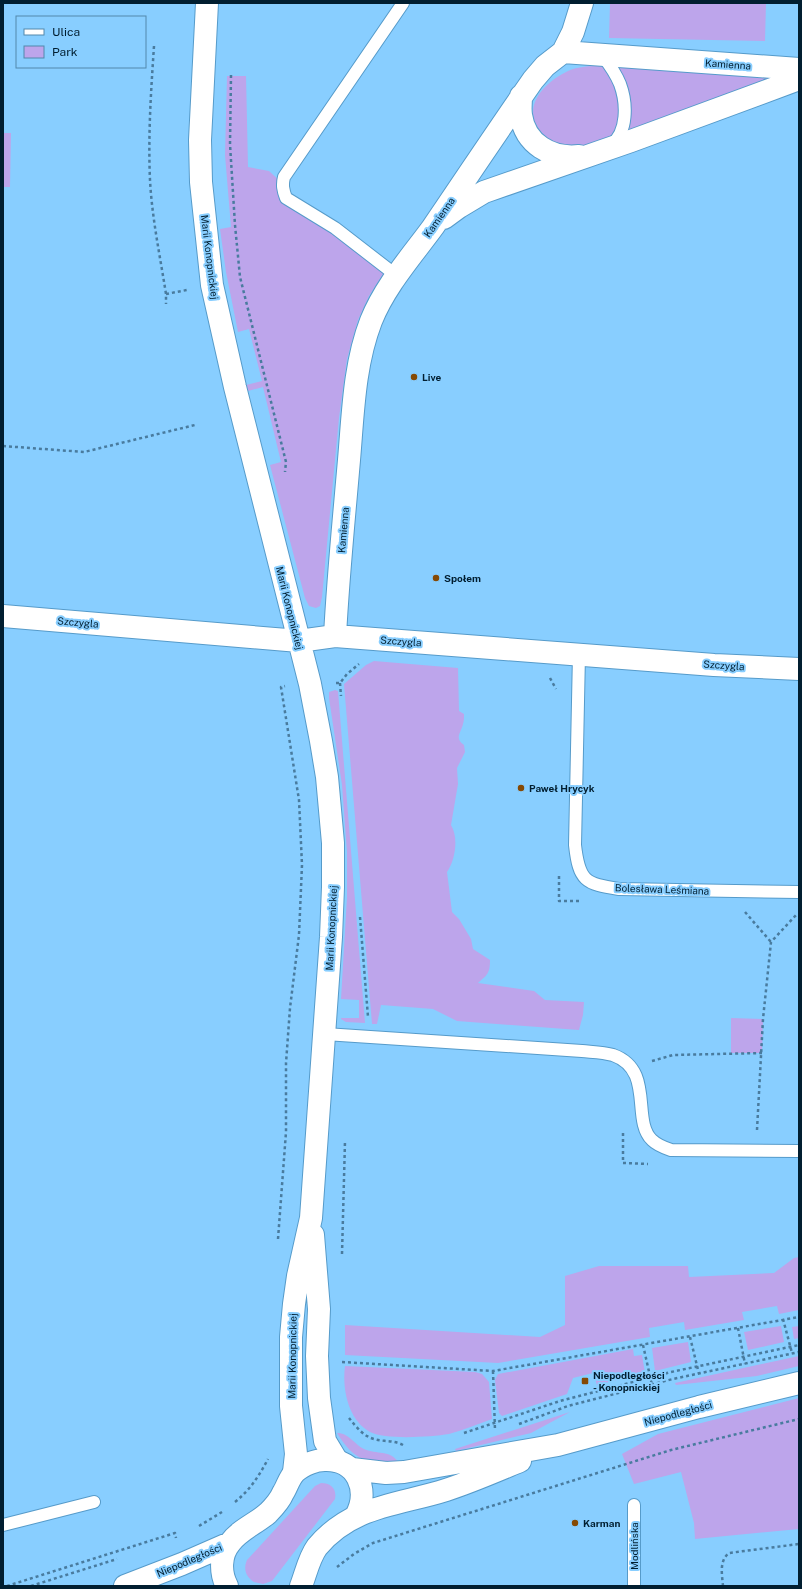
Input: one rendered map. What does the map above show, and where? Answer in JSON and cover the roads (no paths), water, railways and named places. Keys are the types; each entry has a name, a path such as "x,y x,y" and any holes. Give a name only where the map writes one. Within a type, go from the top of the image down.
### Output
{"street":[{"name":"Marii Konopnickiej","path":"207,3 200,140 201,182 212,285 234,381 310,684 323,756 333,843 332,908 325,1034 312,1218 319,1309 317,1356 319,1398 325,1441 344,1465 360,1481 360,1504 356,1516"},
{"path":"563,52 573,32 582,3"},
{"name":"Kamienna","path":"335,636 338,576 357,378 366,337 379,303 533,80 545,66 563,52 799,69"},
{"path":"432,228 459,207 484,192 799,79"},
{"path":"521,96 520,113 522,123 530,137 542,150 550,154 567,157 599,152"},
{"name":"Szczygla","path":"3,616 299,641 335,636 714,665 799,669"},
{"name":"Marii Konopnickiej","path":"294,1472 296,1454 292,1406 291,1337 298,1276 312,1218"},
{"name":"Niepodległości","path":"125,1586 196,1559 230,1543 269,1512 283,1494 294,1472 312,1462 328,1460 344,1465 386,1473 404,1472 558,1445 698,1407 799,1383"},
{"name":"Niepodległości","path":"301,1586 316,1548 332,1532 356,1516 379,1506 448,1489 558,1445"},
{"path":"227,1586 223,1579 222,1571 224,1554 230,1543"}],"lane":[{"path":"397,276 335,228 286,198 282,183 284,177 403,3"},
{"path":"599,152 616,142 622,131 624,118 624,100 620,84 602,55"},
{"name":"Bolesława Leśmiana","path":"579,654 576,845 577,863 579,871 584,878 598,886 620,889 799,892"},
{"path":"325,1034 582,1051 614,1055 631,1067 639,1087 644,1124 648,1135 656,1143 671,1150 799,1151"},
{"path":"3,1525 94,1502"},
{"name":"Modlińska","path":"634,1505 634,1586"}],"place":[{"name":"Live","path":"414,377"},
{"name":"Społem","path":"436,578"},
{"name":"Paweł Hrycyk","path":"521,788"},
{"name":"Niepodległości - Konopnickiej","path":"585,1381"},
{"name":"Karman","path":"575,1523"}]}
